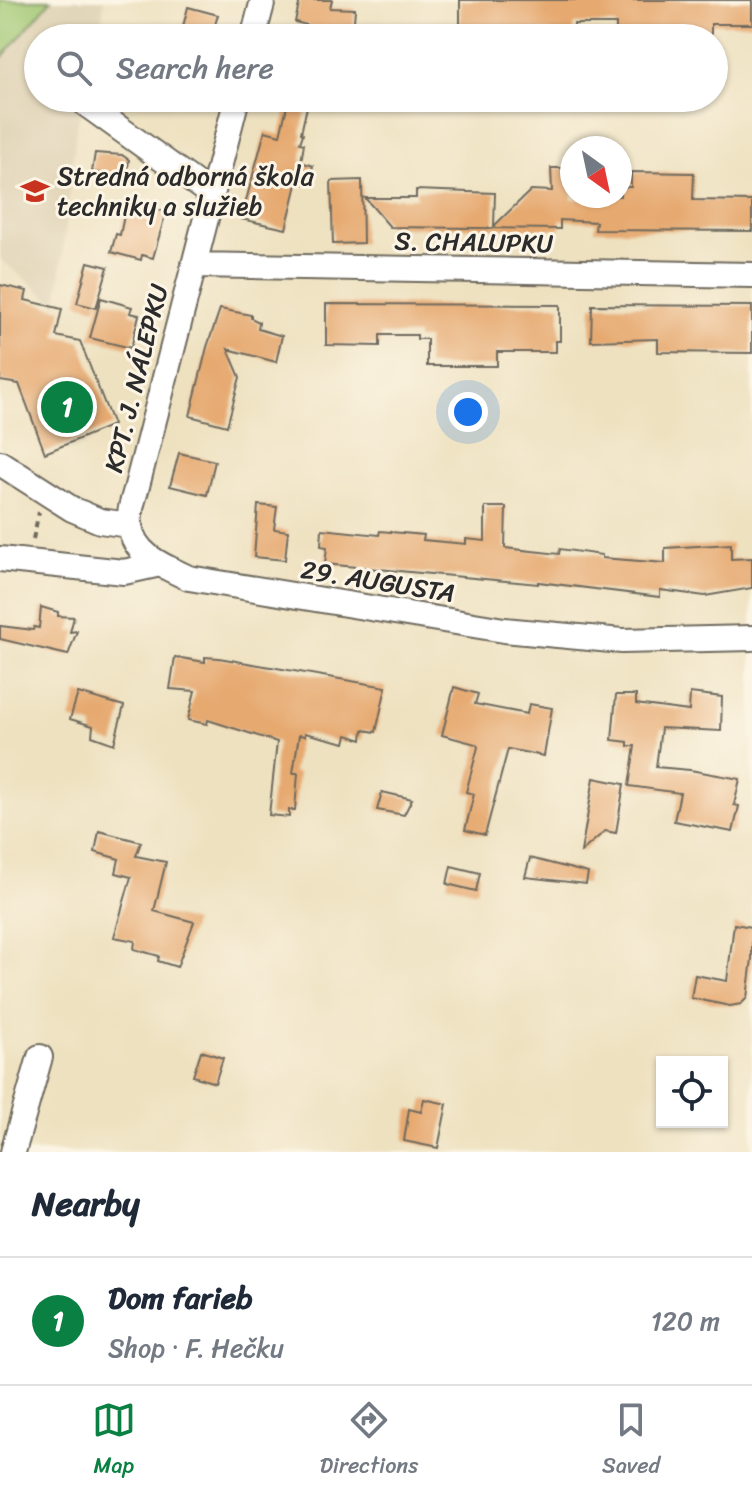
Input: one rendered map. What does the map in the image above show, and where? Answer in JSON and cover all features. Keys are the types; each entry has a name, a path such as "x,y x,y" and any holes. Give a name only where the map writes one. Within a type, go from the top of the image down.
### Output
{"street":[{"path":"257,24 263,0"},
{"path":"97,112 212,195"},
{"name":"KPT. J. NÁLEPKU","path":"129,525 233,112"},
{"name":"S. CHALUPKU","path":"194,265 752,275"},
{"path":"0,463 72,509 100,521 129,525 138,548 160,564"},
{"path":"0,559 124,572 160,564"},
{"name":"29. AUGUSTA","path":"160,564 189,578 504,630 622,641 752,638"},
{"path":"13,1152 40,1057"}],"shaded area":[{"name":"Stredná odborná škola techniky a služieb","path":"0,0 104,0 101,24 24,24 24,112 82,112 77,123 57,305 0,259"}],"green space":[{"path":"0,0 51,0 31,24 24,24 24,32 0,60"}],"building":[{"path":"300,0 332,0 330,8 355,9 354,24 295,22"},
{"path":"460,0 752,0 752,24 460,24"},
{"path":"188,7 218,15 215,24 184,24"},
{"path":"286,112 306,112 300,143 304,144 301,162 313,166 309,184 297,184 286,229 241,219 265,131 280,135"},
{"path":"95,153 122,155 129,160 126,177 92,172"},
{"path":"551,168 560,168 560,208 632,208 632,172 694,173 693,200 752,201 752,231 595,230 596,222 560,220 560,229 390,227 365,198 416,198 416,190 495,193 494,226 531,190 552,191"},
{"path":"362,180 363,243 333,244 331,181"},
{"path":"127,201 166,212 153,258 142,255 141,260 111,252 116,234 120,235"},
{"path":"88,262 108,267 96,308 77,303"},
{"path":"0,285 27,291 25,300 62,309 56,336 80,341 113,425 45,453 19,384 0,381"},
{"path":"101,298 132,307 130,313 139,315 131,348 90,338"},
{"path":"326,304 560,305 560,341 556,341 556,352 497,352 497,366 427,366 427,339 417,339 417,335 380,335 380,346 326,345"},
{"path":"592,305 752,306 752,353 658,352 658,339 591,341"},
{"path":"220,309 251,315 259,322 258,329 282,336 276,362 228,349 240,377 227,426 190,416"},
{"path":"179,453 215,461 207,495 170,486"},
{"path":"258,505 277,507 274,529 288,531 285,560 254,557"},
{"path":"485,507 506,507 505,548 559,554 560,549 602,555 602,558 665,563 665,548 731,544 731,559 752,558 752,588 705,596 660,590 660,597 538,582 325,564 327,547 321,546 322,529 379,535 380,531 424,535 423,540 466,544 466,539 485,541"},
{"path":"41,607 58,612 58,616 74,617 70,632 77,631 68,655 0,639 0,626 39,628"},
{"path":"175,657 205,662 205,657 219,658 386,687 376,732 363,730 362,740 347,735 345,743 305,733 305,736 299,735 293,773 298,773 295,810 289,810 289,817 269,815 277,742 208,720 207,724 188,720 195,691 170,689"},
{"path":"454,687 478,694 475,704 527,714 529,704 552,708 544,756 508,749 485,835 465,830 474,794 466,792 478,747 442,735"},
{"path":"78,693 124,706 114,744 92,736 93,726 70,719"},
{"path":"690,693 722,697 721,731 661,728 656,767 740,779 734,805 739,806 733,832 674,821 680,793 629,786 635,746 612,740 616,695 636,695 636,704 689,711"},
{"path":"594,778 624,784 616,833 605,831 581,852"},
{"path":"382,792 412,799 404,815 377,810"},
{"path":"99,831 141,842 136,856 166,862 154,911 194,922 177,967 158,961 159,956 134,949 135,941 114,937 131,877 116,873 119,859 95,852"},
{"path":"530,858 588,873 586,884 525,877"},
{"path":"451,866 480,873 476,891 447,884"},
{"path":"734,924 752,927 747,998 741,1004 730,1006 691,998 695,975 727,981"},
{"path":"201,1051 223,1058 215,1083 193,1076"},
{"path":"424,1099 447,1104 438,1148 404,1141 409,1109 421,1112"}],"place":[{"name":"Stredná odborná škola techniky a služieb","path":"35,191"},
{"name":"Dom farieb","path":"67,407"}]}
